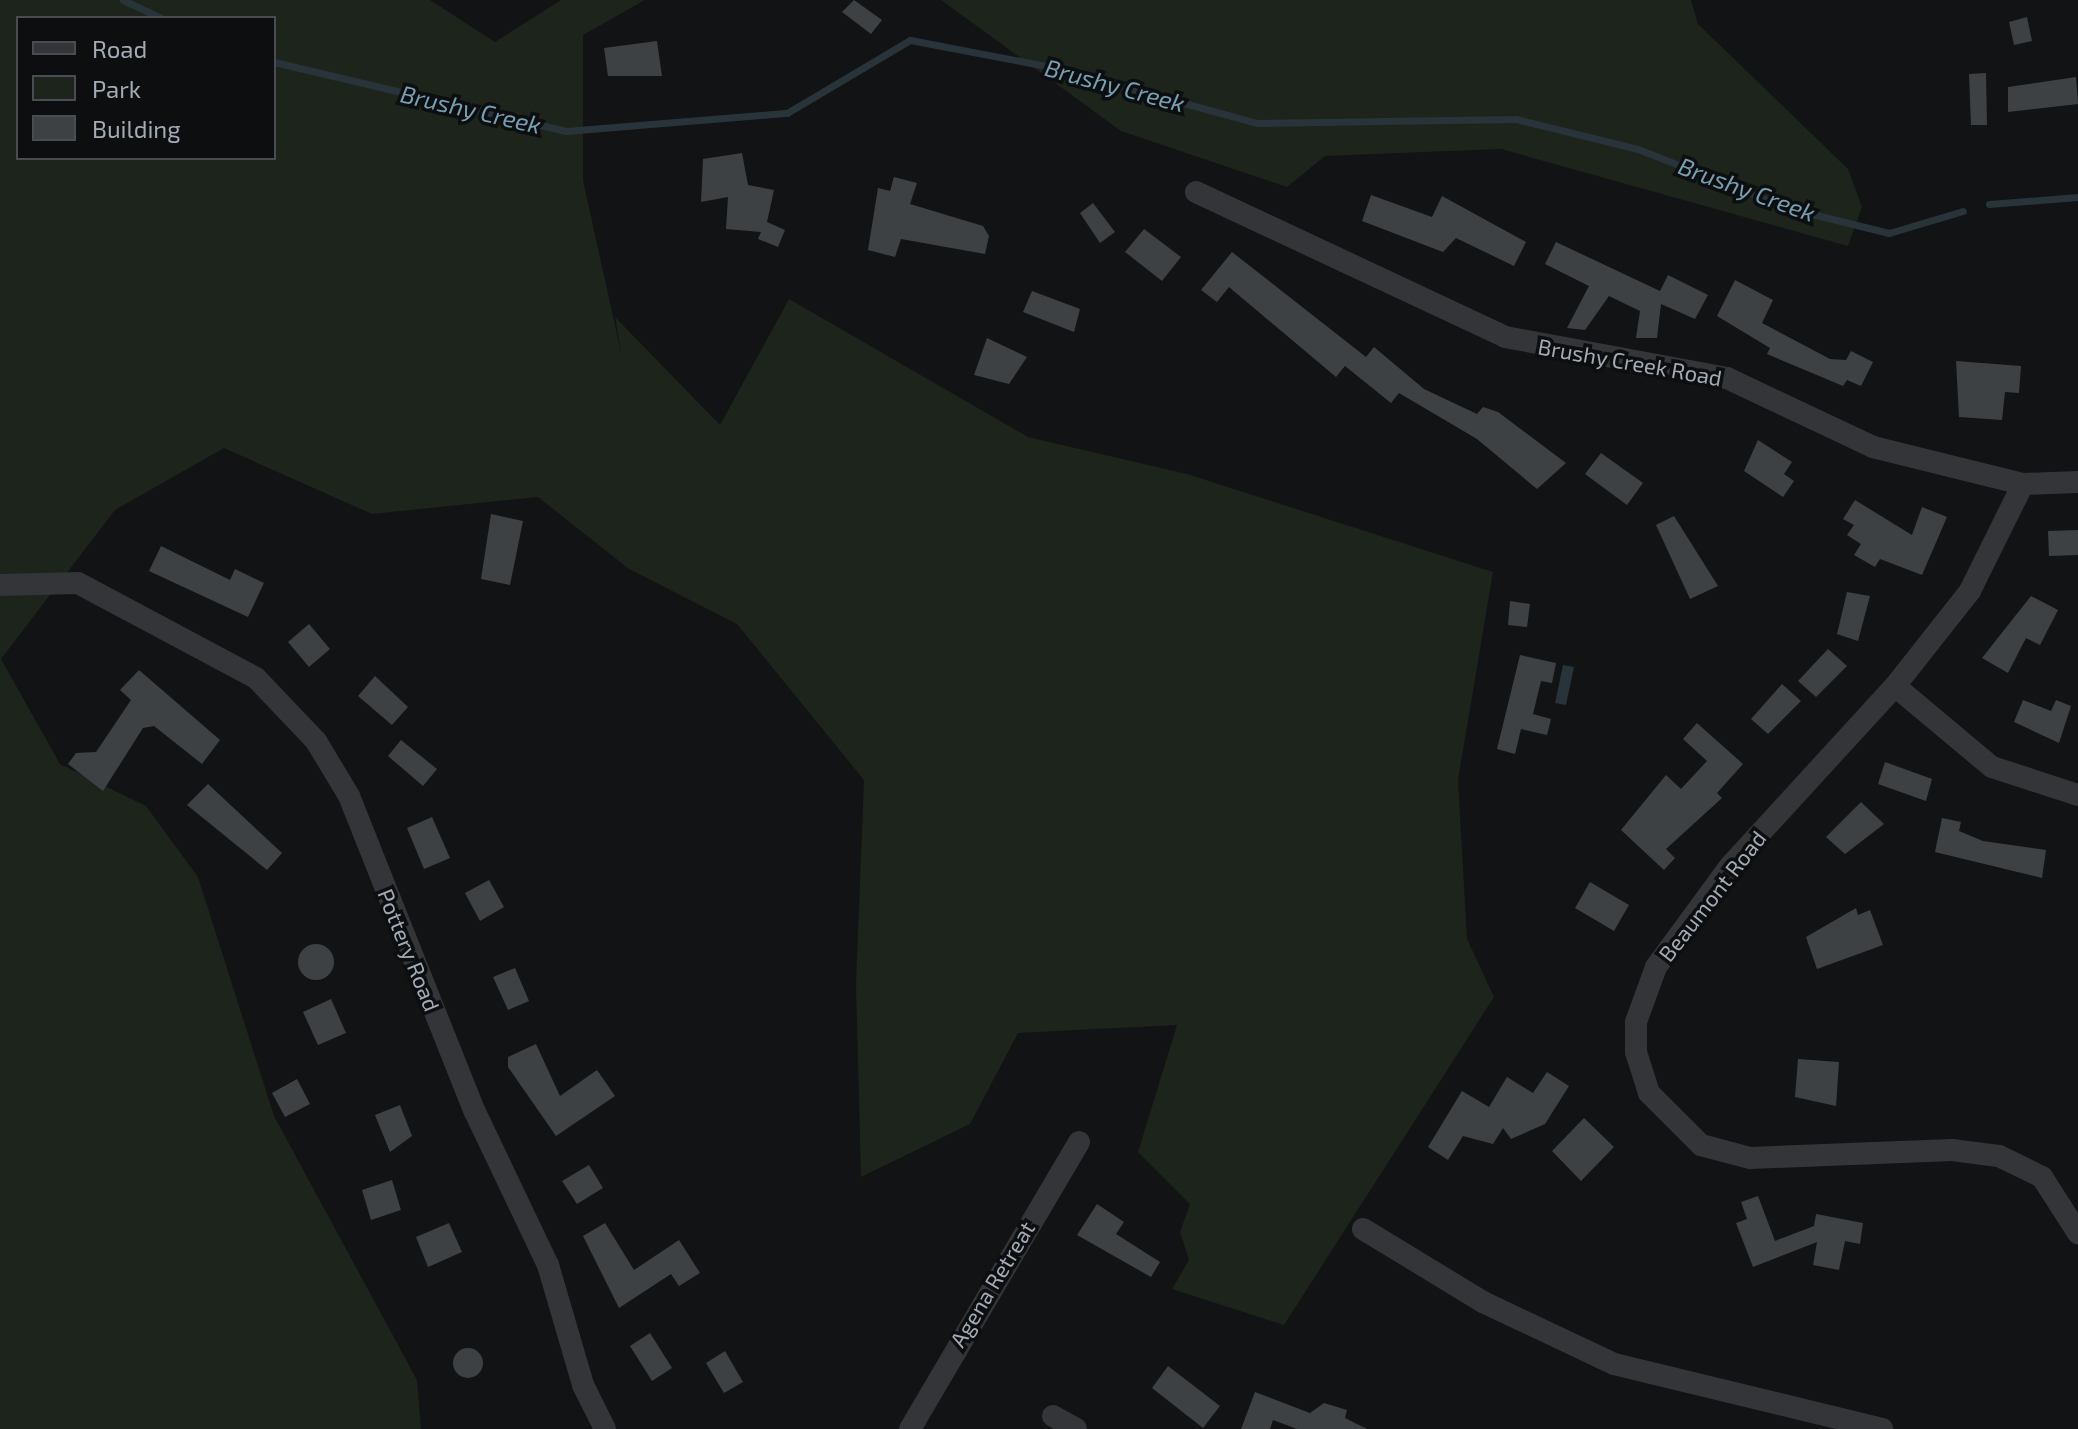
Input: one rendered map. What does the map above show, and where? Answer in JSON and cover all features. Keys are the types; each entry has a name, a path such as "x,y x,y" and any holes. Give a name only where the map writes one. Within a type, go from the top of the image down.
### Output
{"street":[{"name":"Brushy Creek Road","path":"1196,192 1505,337 1708,373 1849,438 2023,484 2078,482"},
{"name":"Beaumont Road","path":"2023,484 1970,591 1895,686 1730,866 1656,967 1636,1022 1641,1074 1680,1130 1724,1154 1999,1156 2042,1177 2078,1233"},
{"name":"Pottery Road","path":"0,585 78,583 256,678 300,719 337,772 475,1112 548,1265 583,1385 605,1429"},
{"path":"1895,686 1969,753 2012,777 2078,795"},
{"name":"Agena Retreat","path":"910,1429 1079,1142"},
{"path":"1363,1229 1483,1302 1614,1364 1882,1429"},
{"path":"1053,1416 1076,1429"}],"green space":[{"path":"0,0 430,0 495,42 561,0 645,0 583,35 583,180 622,357 615,317 720,425 789,299 1028,437 1187,474 1493,572 1458,780 1467,939 1494,997 1284,1325 1172,1289 1189,1260 1180,1232 1190,1204 1138,1152 1177,1025 1018,1033 970,1124 861,1177 856,984 864,780 737,624 629,569 538,497 372,514 224,448 115,510 1,659 60,764 146,806 198,877 274,1116 417,1380 421,1429 0,1429"},
{"path":"941,0 1691,0 1698,24 1848,169 1862,207 1848,246 1501,149 1325,156 1287,187 1121,131"}],"shaded area":[{"path":"1563,665 1574,667 1566,705 1555,703"}],"building":[{"path":"854,0 882,20 871,34 842,12"},
{"path":"2027,17 2032,41 2014,45 2009,22"},
{"path":"657,41 662,76 608,76 604,48"},
{"path":"1986,73 1987,125 1971,125 1969,74"},
{"path":"2076,77 2078,104 2008,112 2008,87"},
{"path":"742,153 748,185 774,190 767,222 785,230 778,247 758,239 761,232 726,229 728,197 701,202 703,159"},
{"path":"894,177 917,183 910,204 983,226 989,236 985,254 901,239 895,257 868,250 878,188 890,191"},
{"path":"1371,195 1432,217 1442,196 1526,242 1514,266 1456,238 1443,252 1362,221"},
{"path":"1093,203 1115,232 1100,243 1080,213"},
{"path":"1144,229 1181,257 1162,281 1125,252"},
{"path":"1556,242 1660,291 1668,275 1708,295 1695,319 1661,304 1657,338 1636,338 1640,311 1609,296 1585,330 1567,328 1589,286 1545,264"},
{"path":"1232,252 1366,357 1374,347 1424,389 1477,414 1483,407 1498,412 1566,463 1537,489 1477,439 1399,393 1391,403 1345,366 1336,377 1229,287 1217,302 1201,290"},
{"path":"1735,280 1773,300 1762,323 1830,359 1846,360 1851,351 1873,362 1861,386 1847,380 1843,386 1767,354 1770,348 1717,316"},
{"path":"1032,291 1080,309 1074,332 1023,312"},
{"path":"987,338 1027,357 1009,384 974,375"},
{"path":"1956,361 2021,366 2019,393 2005,392 2002,420 1959,417"},
{"path":"1758,440 1792,462 1784,474 1794,481 1783,497 1744,471"},
{"path":"1601,453 1643,483 1627,505 1585,474"},
{"path":"1855,500 1912,535 1922,507 1947,517 1922,575 1880,559 1875,567 1854,555 1861,544 1847,535 1854,525 1843,519"},
{"path":"491,514 523,521 510,585 481,579"},
{"path":"1674,516 1718,586 1690,599 1656,525"},
{"path":"2078,530 2078,555 2049,556 2048,531"},
{"path":"161,546 230,580 235,569 264,583 248,617 149,571"},
{"path":"1847,592 1870,596 1858,641 1837,634"},
{"path":"2031,596 2058,610 2040,645 2026,638 2008,673 1982,658"},
{"path":"1510,601 1530,604 1527,627 1508,625"},
{"path":"309,624 330,649 309,667 288,642"},
{"path":"1828,649 1847,666 1816,697 1798,681"},
{"path":"1520,655 1556,663 1552,683 1541,681 1533,714 1551,719 1547,735 1521,729 1515,754 1497,749"},
{"path":"139,670 220,740 202,764 154,726 143,728 103,791 68,764 76,753 96,752 131,700 120,690"},
{"path":"375,676 408,707 392,725 358,696"},
{"path":"1782,684 1801,701 1768,734 1751,719"},
{"path":"2023,700 2051,711 2056,700 2071,706 2059,743 2014,722"},
{"path":"1697,723 1743,764 1717,793 1722,798 1666,849 1675,858 1664,870 1621,830 1666,775 1681,789 1707,761 1683,739"},
{"path":"401,740 437,769 423,786 388,756"},
{"path":"1885,762 1932,779 1926,801 1878,784"},
{"path":"208,784 282,853 267,870 187,805"},
{"path":"1861,802 1884,824 1845,854 1826,837"},
{"path":"432,817 450,858 424,869 407,828"},
{"path":"1942,818 1961,822 1959,831 1983,841 2046,850 2042,878 1935,852"},
{"path":"489,880 504,907 480,921 465,893"},
{"path":"1590,882 1629,905 1614,931 1575,908"},
{"path":"1856,908 1858,915 1870,910 1883,945 1817,969 1806,937"},
{"path":"316,944 329,949 334,962 329,975 316,980 303,975 298,962 303,949"},
{"path":"515,968 529,1001 508,1010 493,977"},
{"path":"331,999 346,1033 318,1045 303,1012"},
{"path":"536,1044 560,1096 597,1070 615,1096 556,1136 508,1067 508,1057"},
{"path":"1798,1059 1839,1062 1836,1106 1795,1097"},
{"path":"1547,1072 1569,1086 1545,1124 1511,1139 1503,1128 1493,1144 1463,1136 1448,1160 1428,1147 1462,1091 1489,1107 1507,1077 1533,1093"},
{"path":"297,1079 310,1104 285,1117 272,1093"},
{"path":"400,1105 412,1136 390,1152 375,1115"},
{"path":"1584,1118 1614,1147 1581,1181 1552,1151"},
{"path":"589,1165 603,1188 577,1204 562,1181"},
{"path":"392,1180 401,1210 371,1220 362,1190"},
{"path":"1758,1196 1775,1241 1814,1226 1816,1214 1863,1223 1860,1244 1845,1241 1839,1270 1813,1265 1817,1242 1753,1267 1736,1223 1747,1219 1741,1202"},
{"path":"1097,1204 1124,1222 1116,1234 1160,1262 1151,1277 1077,1235"},
{"path":"449,1223 462,1252 428,1267 416,1237"},
{"path":"605,1223 634,1270 679,1240 700,1273 679,1286 671,1274 619,1308 583,1236"},
{"path":"650,1333 672,1368 652,1381 630,1346"},
{"path":"468,1348 478,1353 483,1363 478,1373 468,1378 458,1373 453,1363 458,1353"},
{"path":"725,1351 743,1382 724,1393 706,1363"},
{"path":"1168,1366 1220,1406 1203,1428 1152,1388"},
{"path":"1255,1392 1310,1413 1324,1403 1347,1410 1345,1418 1367,1429 1297,1429 1273,1420 1270,1429 1241,1429"}],"waterway":[{"name":"Brushy Creek","path":"123,0 157,16"},
{"name":"Brushy Creek","path":"276,62 566,131 787,113 910,40 1052,67 1257,123 1516,119 1638,149 1788,208 1889,233 1963,211"},
{"name":"Brushy Creek","path":"1989,204 2078,197"}]}
